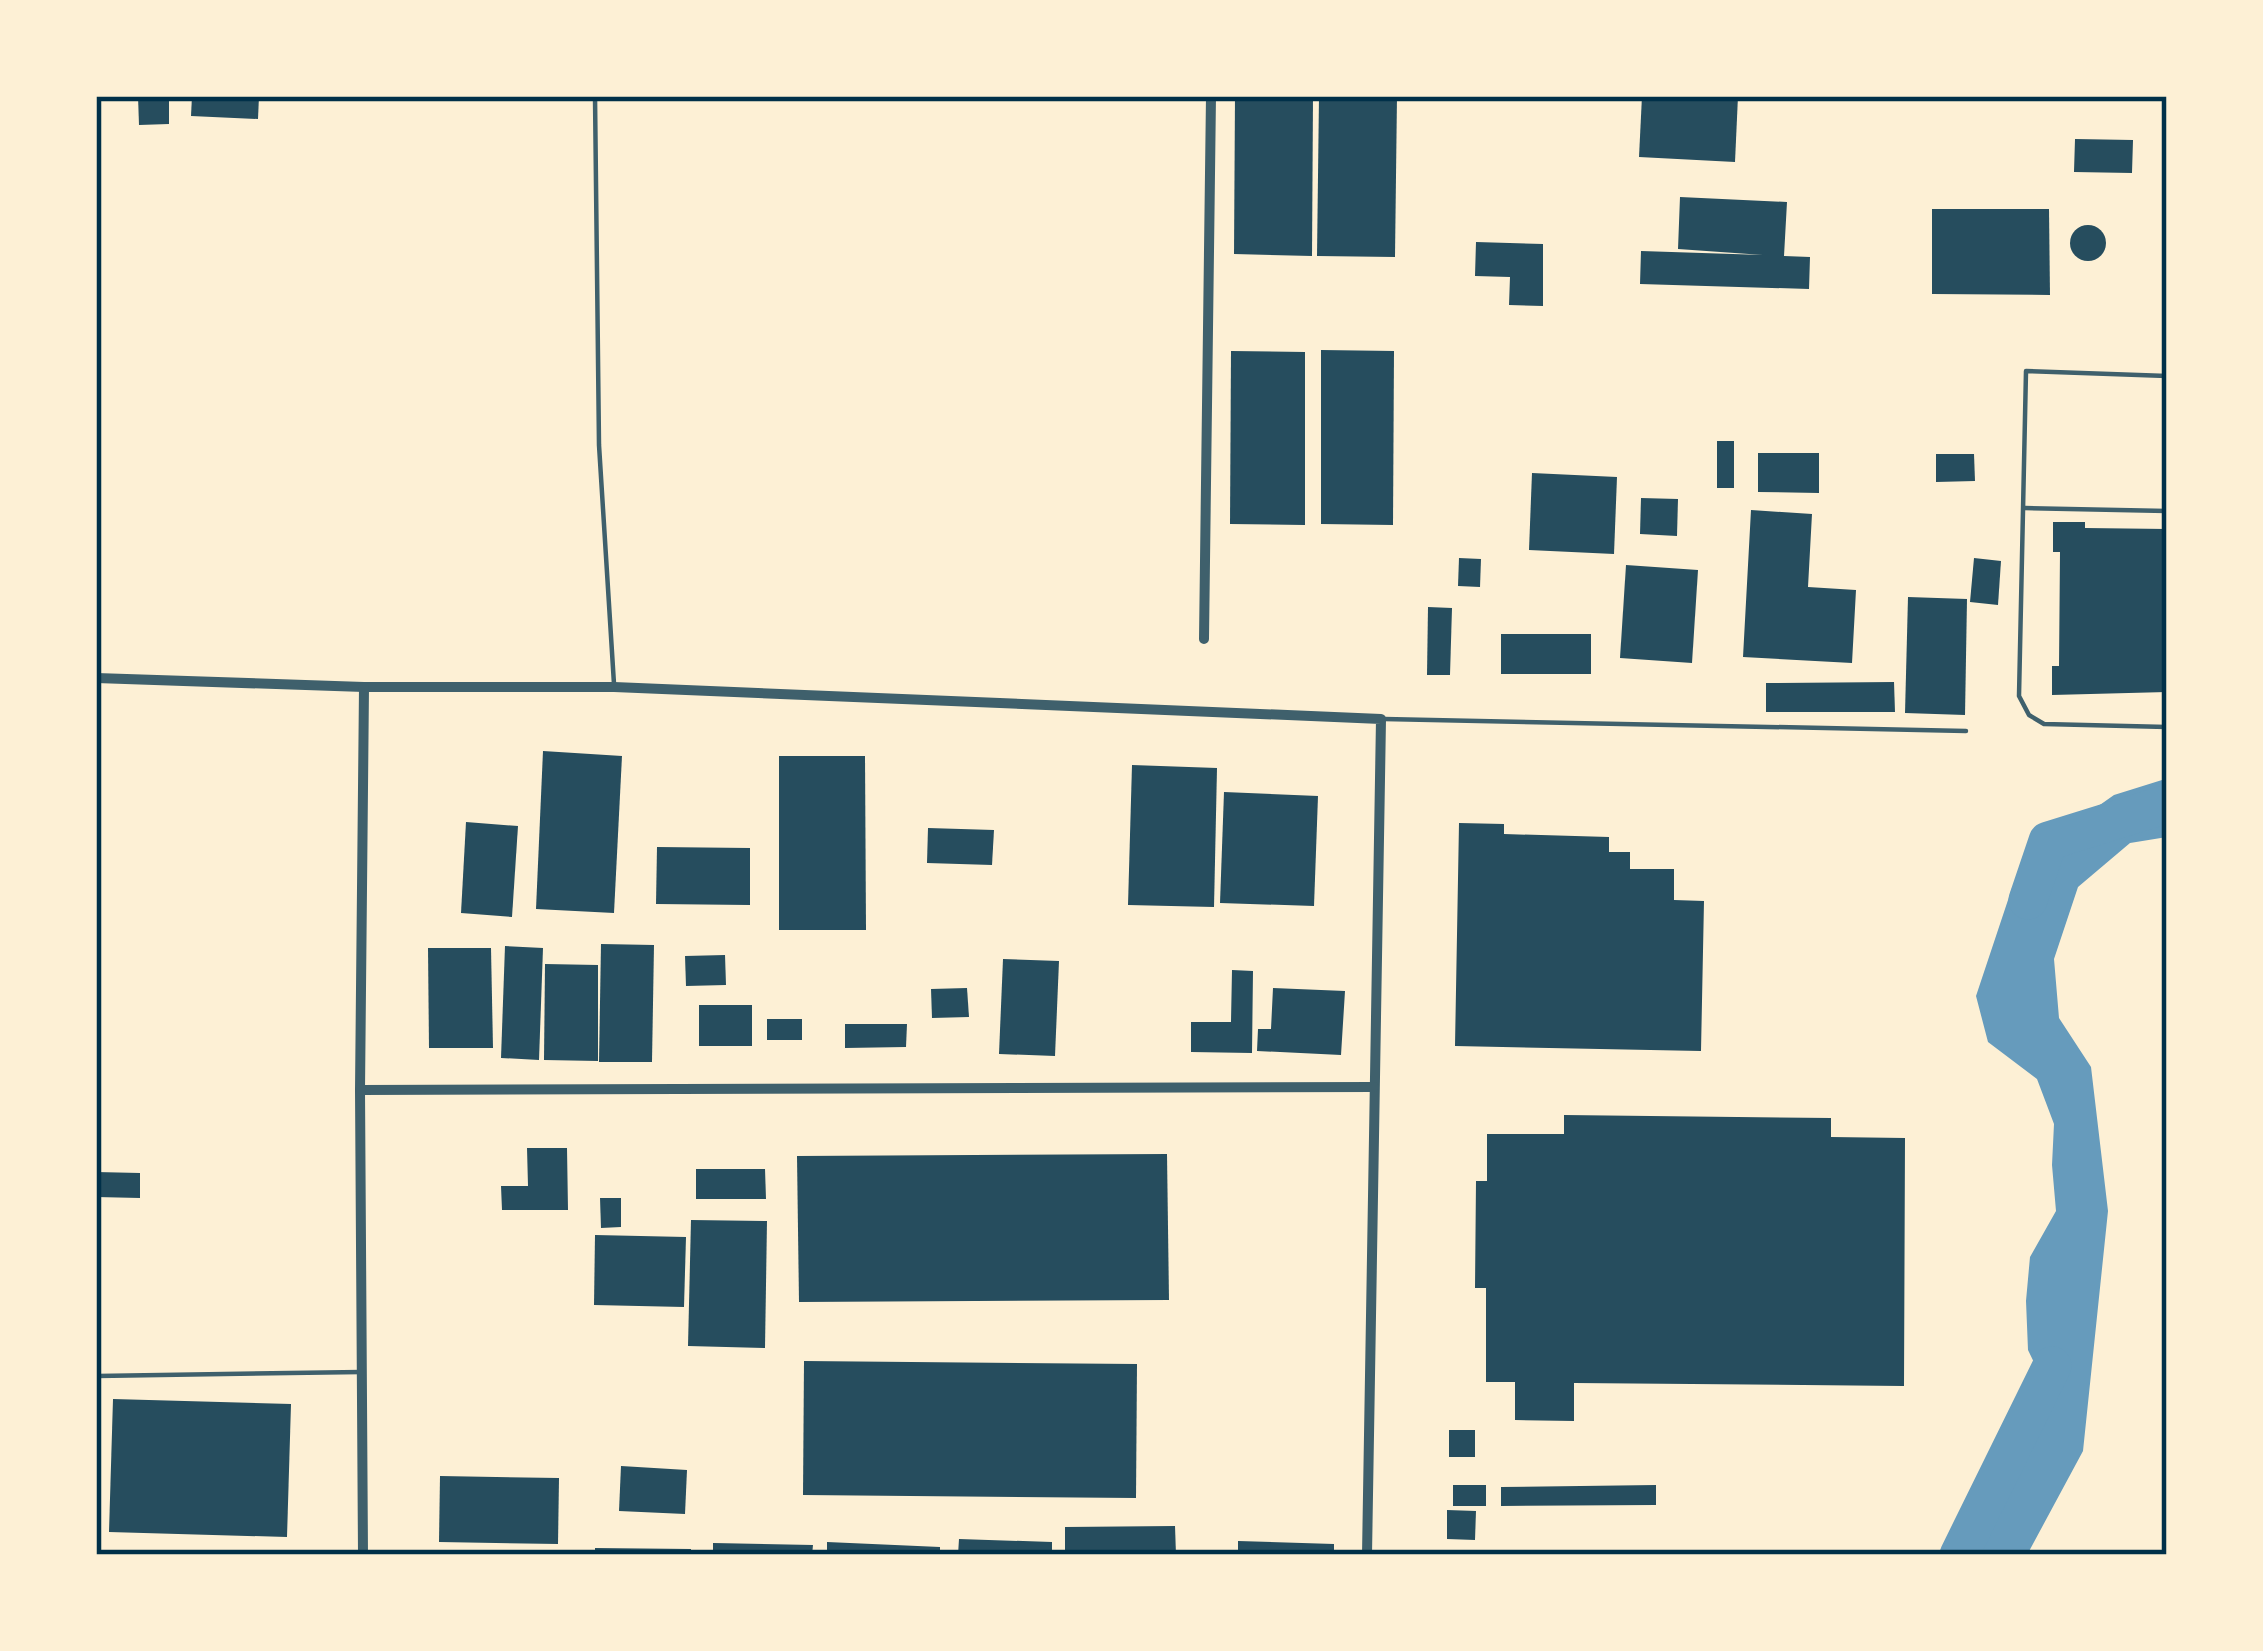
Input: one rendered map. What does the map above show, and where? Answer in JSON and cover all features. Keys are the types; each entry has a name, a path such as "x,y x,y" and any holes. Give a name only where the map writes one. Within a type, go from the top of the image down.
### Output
{"street":[{"path":"1204,639 1211,96"},
{"path":"96,678 364,687 614,688 1381,719 1367,1555"},
{"path":"363,1555 364,687"},
{"path":"360,1090 1374,1087"}],"lane":[{"path":"596,96 598,445 614,688"},
{"path":"2167,376 2026,371 2019,696 2029,715 2044,724 2167,727"},
{"path":"2025,508 2167,511"},
{"path":"1381,719 1966,731"},
{"path":"97,1264 97,1526"},
{"path":"97,1376 362,1372"}],"water":[{"path":"2167,780 2167,837 2130,843 2078,887 2054,959 2059,1018 2091,1067 2108,1211 2083,1451 2027,1555 1966,1555 1967,1539 1992,1472 2023,1434 2040,1375 2028,1350 2030,1257 2056,1211 2054,1124 2037,1079 1988,1042 1976,996 2012,888 2070,826 2114,795"}],"building":[{"path":"138,96 169,96 169,124 139,125"},
{"path":"192,96 259,96 258,119 191,116"},
{"path":"1235,96 1313,96 1312,256 1234,254"},
{"path":"1319,96 1397,96 1395,257 1317,256"},
{"path":"1642,96 1738,96 1735,162 1639,157"},
{"path":"2075,139 2133,140 2132,173 2074,172"},
{"path":"1680,197 1787,202 1784,256 1810,257 1809,289 1640,284 1641,251 1763,255 1678,249"},
{"path":"1932,209 2049,209 2050,295 1932,294"},
{"path":"2088,225 2100,231 2106,243 2100,255 2088,261 2076,255 2070,243 2076,231"},
{"path":"1476,242 1543,244 1543,306 1509,305 1510,277 1475,276"},
{"path":"1321,350 1394,351 1393,525 1321,524"},
{"path":"1231,351 1305,352 1305,525 1230,524"},
{"path":"1717,441 1734,441 1734,488 1717,488"},
{"path":"1758,453 1819,453 1819,493 1758,492"},
{"path":"1936,454 1974,454 1975,481 1936,482"},
{"path":"1532,473 1617,477 1614,554 1529,550"},
{"path":"1641,498 1678,499 1677,536 1640,534"},
{"path":"1751,510 1812,514 1808,587 1856,590 1852,663 1743,657"},
{"path":"2053,522 2085,522 2085,528 2167,529 2167,692 2052,695 2052,666 2059,666 2060,552 2053,552"},
{"path":"1459,558 1481,559 1480,587 1458,586"},
{"path":"1974,558 2001,561 1998,605 1970,602"},
{"path":"1626,565 1698,570 1692,663 1620,658"},
{"path":"1908,597 1967,599 1965,715 1905,713"},
{"path":"1428,607 1452,608 1450,675 1427,675"},
{"path":"1501,634 1591,634 1591,674 1501,674"},
{"path":"1894,682 1895,712 1766,712 1766,683"},
{"path":"543,751 622,756 614,913 536,909"},
{"path":"779,756 865,756 866,930 779,930"},
{"path":"1132,765 1217,768 1214,907 1128,905"},
{"path":"1224,792 1318,796 1314,906 1220,903"},
{"path":"466,822 518,826 512,917 461,913"},
{"path":"1459,823 1504,824 1504,834 1609,837 1609,852 1630,852 1630,869 1674,869 1674,900 1704,901 1701,1051 1455,1046"},
{"path":"928,828 994,830 992,865 927,863"},
{"path":"657,847 750,848 750,905 656,904"},
{"path":"601,944 654,945 652,1062 599,1062"},
{"path":"505,946 543,948 539,1060 501,1058"},
{"path":"428,948 491,948 493,1048 429,1048"},
{"path":"725,955 726,985 686,986 685,956"},
{"path":"1003,959 1059,961 1055,1056 999,1054"},
{"path":"545,964 598,965 598,1061 544,1060"},
{"path":"1232,970 1253,971 1252,1053 1191,1052 1191,1022 1231,1022"},
{"path":"967,988 969,1017 932,1018 931,989"},
{"path":"1273,988 1345,991 1341,1055 1257,1051 1258,1029 1271,1029"},
{"path":"699,1005 752,1005 752,1046 699,1046"},
{"path":"767,1019 802,1019 802,1040 767,1040"},
{"path":"845,1024 907,1024 906,1047 845,1048"},
{"path":"1564,1115 1831,1118 1831,1137 1905,1138 1904,1386 1574,1383 1574,1421 1515,1420 1515,1382 1486,1382 1486,1288 1475,1288 1476,1181 1487,1181 1487,1134 1564,1134"},
{"path":"527,1148 567,1148 568,1210 502,1210 501,1186 528,1186"},
{"path":"1167,1154 1169,1300 799,1302 797,1156"},
{"path":"696,1169 765,1169 766,1199 696,1199"},
{"path":"96,1172 140,1173 140,1198 96,1197"},
{"path":"600,1198 621,1198 621,1227 601,1228"},
{"path":"691,1220 767,1221 765,1348 688,1346"},
{"path":"595,1235 686,1237 684,1307 594,1305"},
{"path":"804,1361 1137,1364 1136,1498 803,1495"},
{"path":"113,1399 291,1404 287,1537 109,1532"},
{"path":"1449,1430 1475,1430 1475,1457 1449,1457"},
{"path":"621,1466 687,1470 685,1514 619,1511"},
{"path":"440,1476 559,1478 558,1544 439,1542"},
{"path":"1453,1485 1486,1485 1486,1506 1453,1506"},
{"path":"1656,1485 1656,1505 1501,1506 1501,1487"},
{"path":"1447,1510 1476,1511 1475,1540 1447,1539"},
{"path":"1175,1526 1176,1555 1065,1555 1065,1527"},
{"path":"959,1539 1052,1542 1052,1555 958,1555"},
{"path":"1238,1541 1334,1544 1334,1555 1238,1555"},
{"path":"827,1542 940,1547 940,1555 827,1555"},
{"path":"713,1543 813,1545 812,1555 713,1555"},
{"path":"595,1548 691,1549 691,1555 595,1555"}],"waterway":[{"path":"2028,900 2048,841 2167,804"},
{"path":"1959,1555 2052,1366"}]}
